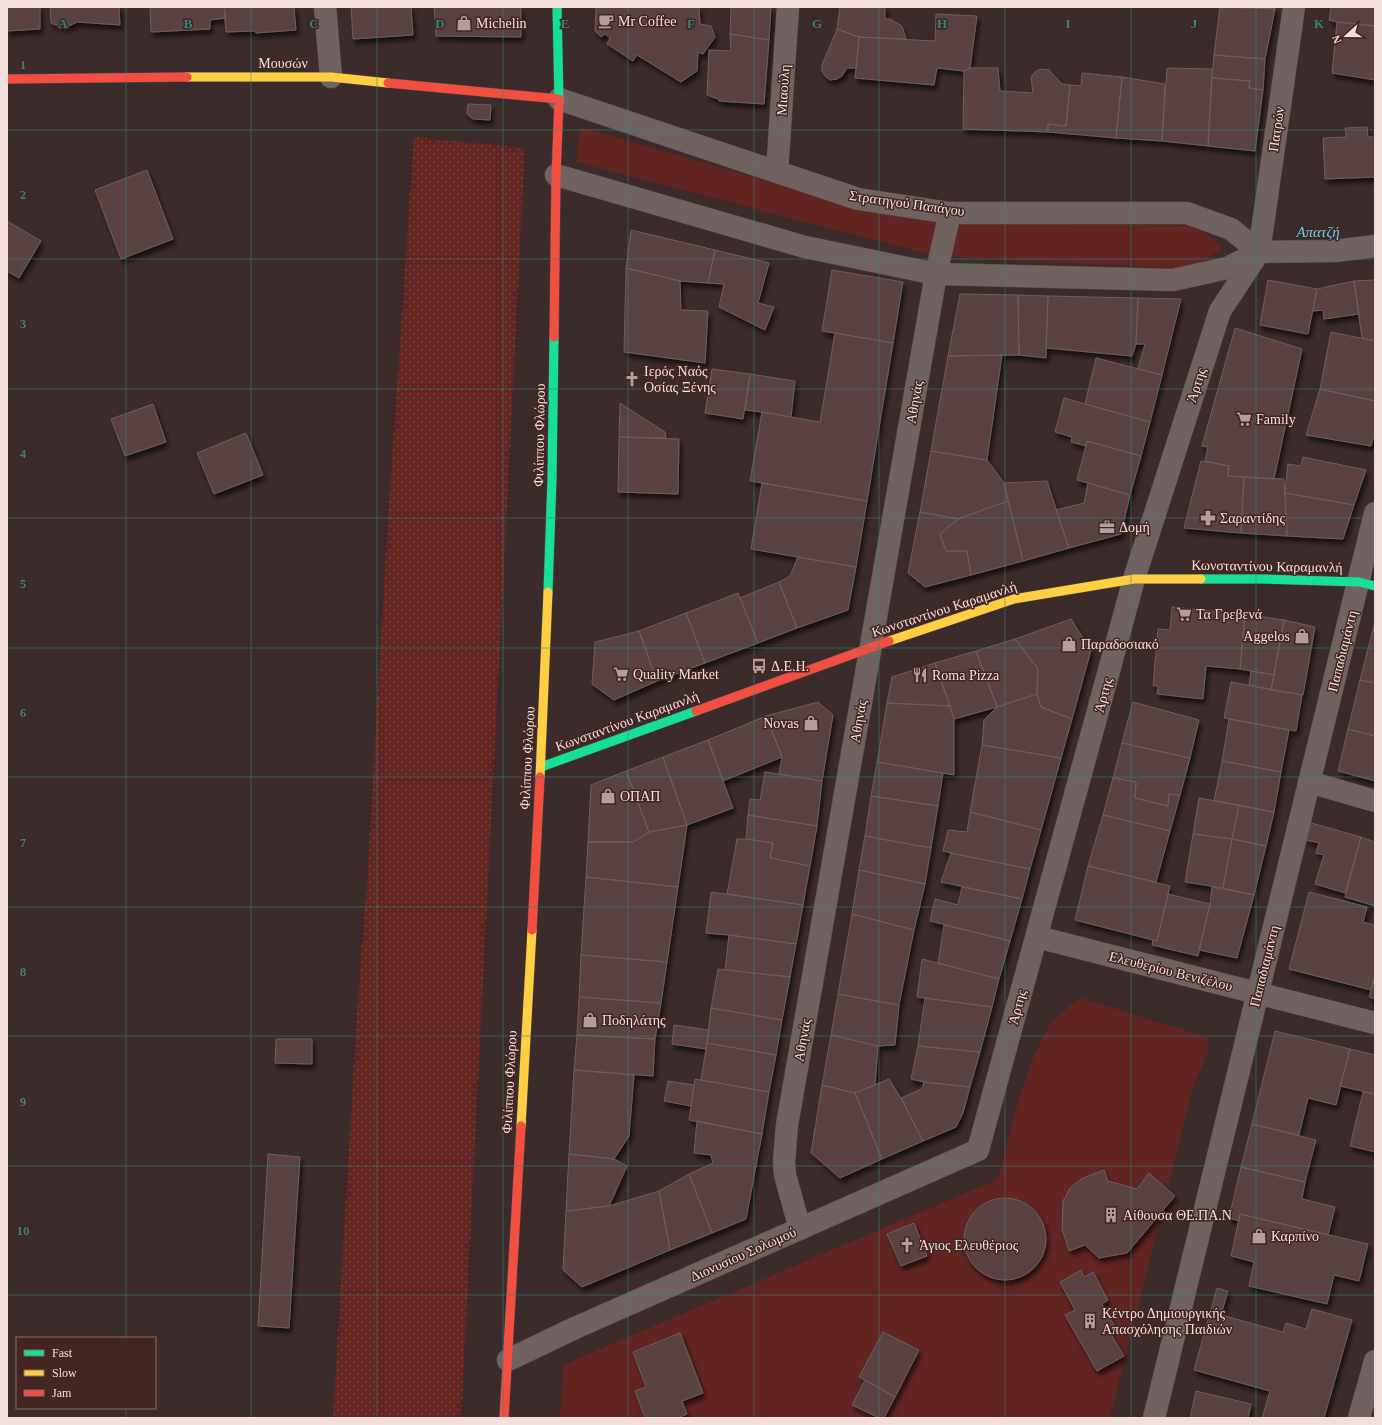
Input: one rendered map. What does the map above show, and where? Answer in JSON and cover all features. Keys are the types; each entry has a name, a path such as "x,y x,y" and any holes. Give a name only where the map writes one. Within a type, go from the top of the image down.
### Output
{"main road":[{"name":"Φιλίππου Φλώρου","path":"504,1418 541,767 552,479 556,175 559,99 557,7"},
{"name":"Μουσών","path":"7,79 331,77 559,99"},
{"name":"Κωνσταντίνου Καραμανλή","path":"541,767 871,648 1014,599 1134,579 1262,579 1367,584"}],"street":[{"path":"325,7 331,77"},
{"name":"Μιαούλη","path":"777,172 788,7"},
{"name":"Πατρών","path":"1259,252 1294,7"},
{"name":"Στρατηγού Παπάγου","path":"559,99 858,199 949,218 1187,213 1231,229 1259,252"},
{"path":"556,175 805,248 937,268 1173,280 1227,268 1259,252 1335,250 1375,246"},
{"name":"Αθηνάς","path":"800,1229 785,1175 784,1162 787,1125 937,268 949,218"},
{"name":"Άρτης","path":"978,1150 1134,579 1220,311 1259,252"},
{"name":"Παπαδιαμάντη","path":"1154,1418 1309,782 1367,584 1375,513"},
{"path":"1309,782 1375,801"},
{"name":"Ελευθερίου Βενιζέλου","path":"1037,937 1375,1023"},
{"name":"Διονυσίου Σολωμού","path":"508,1360 575,1328 978,1150"},
{"path":"1359,1418 1375,1361"}],"shaded area":[{"path":"580,127 771,182 936,222 1196,226 1223,248 1191,269 935,256 576,162"},
{"path":"414,137 525,148 461,1418 333,1418 357,1014 368,868 387,533"},
{"path":"1081,998 1209,1038 1208,1053 1193,1087 1110,1418 560,1418 563,1365 998,1179 1017,1106 1033,1058 1051,1022"}],"building":[{"path":"7,7 40,7 40,29 7,31"},
{"path":"50,7 119,7 120,25 77,22 67,27 56,25 51,23"},
{"path":"150,7 224,7 226,18 210,20 210,29 151,32"},
{"path":"224,7 294,7 296,30 256,33 255,31 226,32"},
{"path":"351,7 411,7 413,35 353,39"},
{"path":"434,7 521,7 521,37 436,36"},
{"path":"596,7 699,7 700,24 711,26 715,37 703,54 698,52 697,71 681,82 637,55 633,61 607,44 610,38 605,34 601,37 595,31"},
{"path":"731,7 771,7 769,40 730,34"},
{"path":"840,7 885,7 885,19 890,19 902,26 906,39 859,37 837,29"},
{"path":"1220,7 1275,9 1265,59 1214,55"},
{"path":"1246,7 1275,7 1275,9"},
{"path":"1331,7 1375,7 1375,26 1329,20"},
{"path":"936,14 977,16 970,68 964,71 937,68 934,85 855,78 859,37 935,41"},
{"path":"1337,22 1375,26 1375,80 1332,73"},
{"path":"837,29 859,37 856,68 847,68 842,76 837,79 830,80 822,71 822,65"},
{"path":"730,34 769,40 764,104 719,101 718,99 707,95 709,50 731,51"},
{"path":"1214,55 1265,59 1263,90 1249,88 1250,81 1212,78"},
{"path":"970,68 998,68 1000,91 1033,93 1031,78 1034,73 1040,69 1049,70 1062,84 1070,85 1066,126 1048,124 1048,132 963,129 964,71"},
{"path":"1167,68 1212,69 1208,146 1162,141"},
{"path":"1082,73 1122,77 1116,138 1048,132 1048,124 1066,126 1070,85 1081,86"},
{"path":"1122,77 1165,84 1162,141 1116,138"},
{"path":"1212,78 1250,81 1249,88 1263,90 1255,151 1208,146"},
{"path":"468,104 491,105 490,120 473,119 467,114"},
{"path":"1367,127 1368,137 1375,137 1375,177 1325,179 1323,138 1346,137 1345,128"},
{"path":"147,170 173,239 121,259 95,190"},
{"path":"7,221 41,241 19,278 7,271"},
{"path":"631,230 715,250 708,283 680,281 626,268"},
{"path":"715,250 769,263 758,303 774,307 765,330 719,307 724,284 708,283"},
{"path":"626,268 680,281 681,310 708,311 705,363 624,352"},
{"path":"832,270 903,282 893,343 822,331"},
{"path":"1268,280 1317,289 1308,334 1260,325"},
{"path":"1375,280 1375,341 1362,338 1354,281"},
{"path":"1354,281 1359,314 1324,319 1323,310 1313,311 1317,289"},
{"path":"960,294 1018,295 1019,355 948,356"},
{"path":"1018,295 1048,296 1046,358 1019,355"},
{"path":"1048,296 1138,298 1136,344 1132,356 1046,348"},
{"path":"1138,298 1181,299 1162,375 1138,369 1145,344 1136,344"},
{"path":"1235,328 1302,349 1274,479 1228,476 1229,466 1205,461 1208,447 1202,446"},
{"path":"1331,332 1375,341 1375,401 1320,389"},
{"path":"835,333 893,343 867,501 750,481 762,412 820,422"},
{"path":"1002,355 987,460 931,451 948,356"},
{"path":"1096,358 1162,375 1150,422 1085,404"},
{"path":"712,369 750,374 743,419 705,413"},
{"path":"750,374 795,381 791,417 745,410"},
{"path":"1320,389 1375,401 1375,432 1371,446 1306,435"},
{"path":"1064,398 1150,422 1141,456 1087,441 1086,446 1071,442 1072,437 1055,432"},
{"path":"620,403 665,432 666,438 619,437"},
{"path":"153,404 166,442 125,456 111,419"},
{"path":"246,433 263,475 214,494 197,453"},
{"path":"619,437 679,439 678,494 618,492"},
{"path":"1087,441 1141,456 1130,495 1077,480"},
{"path":"931,451 987,460 1004,483 1008,501 958,519 920,512"},
{"path":"1303,457 1366,470 1354,505 1285,493 1288,464 1301,466"},
{"path":"1201,461 1229,466 1228,476 1244,477 1241,533 1184,528"},
{"path":"1244,477 1284,479 1287,536 1241,533"},
{"path":"1047,481 1069,548 1023,561 1004,483"},
{"path":"762,483 867,501 856,567 751,549"},
{"path":"1088,483 1130,495 1121,534 1069,548 1056,510 1084,503"},
{"path":"1285,493 1354,505 1343,539 1287,536"},
{"path":"1008,501 1023,561 971,575 967,551 946,551 940,534 958,519"},
{"path":"920,512 958,519 940,534 946,551 967,551 971,575 925,587 908,573"},
{"path":"798,557 856,567 848,610 797,628 779,582 790,576"},
{"path":"779,582 797,628 758,643 740,598"},
{"path":"738,593 758,643 705,663 686,613"},
{"path":"1172,607 1245,614 1240,669 1206,666 1203,699 1157,694 1158,686 1153,686 1158,629 1170,630"},
{"path":"686,613 705,663 657,681 639,631"},
{"path":"1245,614 1284,620 1274,675 1240,669"},
{"path":"1071,619 1091,650 1072,719 1041,707 1037,694 1038,669 1015,639"},
{"path":"1284,620 1315,627 1303,695 1271,690"},
{"path":"1375,622 1375,683 1360,680"},
{"path":"639,631 657,681 614,700 592,684 595,642"},
{"path":"1015,639 1038,669 1037,694 997,707 976,651"},
{"path":"976,651 997,707 954,719 935,663"},
{"path":"935,663 950,706 887,703 892,677"},
{"path":"1251,671 1274,675 1271,690 1249,685"},
{"path":"1360,680 1375,683 1375,736 1348,729"},
{"path":"1231,682 1302,695 1296,731 1224,718"},
{"path":"1037,694 1041,707 1072,719 1061,758 982,745 984,720 997,707"},
{"path":"818,702 833,715 822,781 779,774 782,757 766,716"},
{"path":"1133,702 1199,720 1190,758 1122,743"},
{"path":"887,703 950,706 954,719 954,775 877,762"},
{"path":"766,716 782,757 723,781 708,740"},
{"path":"1229,719 1289,730 1281,772 1222,761"},
{"path":"1348,729 1375,736 1375,781 1338,771"},
{"path":"708,740 733,808 687,825 663,757"},
{"path":"1122,743 1190,758 1180,795 1169,794 1168,806 1135,798 1136,782 1113,778"},
{"path":"982,745 1061,758 1041,830 970,812"},
{"path":"663,757 687,825 649,832 626,771"},
{"path":"1222,761 1281,772 1274,812 1214,801"},
{"path":"877,762 943,773 938,806 871,796"},
{"path":"626,771 649,832 633,842 588,842 591,785"},
{"path":"765,772 822,781 817,826 748,815 750,799 760,800"},
{"path":"1113,778 1136,782 1135,798 1168,806 1169,794 1180,795 1170,831 1103,815"},
{"path":"871,796 938,806 931,848 865,836"},
{"path":"1199,798 1239,805 1232,839 1193,834"},
{"path":"1239,805 1274,812 1266,846 1232,839"},
{"path":"970,812 1041,830 1030,869 943,851 948,830 967,832"},
{"path":"748,815 817,826 810,866 770,858 773,843 746,839"},
{"path":"1103,815 1170,831 1156,882 1088,866"},
{"path":"1311,823 1361,837 1345,893 1315,884 1324,855 1316,853 1319,843 1306,840"},
{"path":"687,825 678,887 586,877 588,842 633,842 649,832"},
{"path":"1193,834 1232,839 1223,888 1185,882"},
{"path":"865,836 931,848 925,884 859,870"},
{"path":"1361,837 1375,842 1375,906 1345,897"},
{"path":"737,839 773,843 770,858 810,866 803,905 727,894"},
{"path":"1232,839 1266,846 1254,895 1223,888"},
{"path":"951,853 1030,869 1022,899 941,882"},
{"path":"1088,866 1170,886 1157,941 1075,920"},
{"path":"859,870 925,884 914,930 852,914"},
{"path":"586,877 678,887 667,962 581,955"},
{"path":"962,887 1022,899 1010,941 930,921 935,899 958,905"},
{"path":"1212,887 1254,895 1237,958 1199,950 1210,904"},
{"path":"711,892 803,905 796,944 706,933"},
{"path":"1309,892 1367,907 1363,922 1375,925 1375,976 1371,990 1289,969"},
{"path":"1168,894 1210,904 1198,956 1152,945 1153,940 1157,941"},
{"path":"852,914 914,930 899,1005 838,994"},
{"path":"944,925 1010,941 999,979 938,963"},
{"path":"729,935 796,944 790,977 725,970"},
{"path":"581,955 667,962 661,1003 579,997"},
{"path":"922,959 999,979 992,1007 917,997"},
{"path":"718,969 790,977 782,1020 711,1008"},
{"path":"1375,976 1375,999 1369,997"},
{"path":"838,994 899,1005 895,1045 878,1046 831,1035"},
{"path":"579,997 661,1003 655,1039 577,1035"},
{"path":"925,998 992,1007 980,1052 918,1046"},
{"path":"711,1008 782,1020 776,1055 707,1043"},
{"path":"674,1025 709,1030 706,1049 672,1044"},
{"path":"1275,1031 1350,1049 1336,1105 1308,1098 1299,1135 1252,1124"},
{"path":"577,1035 655,1039 653,1076 574,1070"},
{"path":"831,1035 878,1046 875,1085 855,1093 822,1085"},
{"path":"276,1039 312,1039 312,1064 275,1063"},
{"path":"707,1043 776,1055 769,1092 701,1080"},
{"path":"918,1046 980,1052 970,1087 924,1082 911,1079"},
{"path":"1350,1049 1375,1055 1375,1094 1340,1086"},
{"path":"574,1070 634,1075 629,1136 614,1159 569,1154"},
{"path":"695,1079 769,1092 762,1134 689,1120"},
{"path":"889,1079 901,1098 923,1141 882,1159 855,1093"},
{"path":"668,1081 694,1085 691,1106 664,1101"},
{"path":"924,1082 970,1087 963,1113 956,1127 923,1141 901,1098 922,1089"},
{"path":"822,1085 855,1093 882,1159 840,1178 811,1153"},
{"path":"1363,1092 1375,1094 1375,1152 1350,1146"},
{"path":"697,1121 762,1134 746,1219 712,1233 689,1174 713,1163 711,1155 694,1153"},
{"path":"1252,1124 1316,1140 1305,1182 1241,1167"},
{"path":"268,1154 300,1157 289,1328 258,1326"},
{"path":"569,1154 614,1159 627,1166 609,1206 566,1211"},
{"path":"1241,1167 1305,1182 1302,1199 1335,1207 1328,1235 1240,1214 1239,1221 1229,1218"},
{"name":"Αίθουσα ΘΕ.ΠΑ.Ν","path":"1104,1170 1108,1181 1137,1189 1149,1173 1175,1196 1127,1253 1099,1258 1085,1245 1069,1251 1062,1229 1063,1201 1070,1188 1081,1179"},
{"path":"689,1174 712,1233 670,1250 659,1191"},
{"path":"659,1191 670,1250 582,1287 563,1270 566,1211 609,1206"},
{"path":"997,1198 1013,1198 1028,1205 1039,1216 1046,1231 1046,1247 1043,1255 1034,1268 1021,1277 1013,1280 997,1280 982,1273 971,1262 964,1247 964,1231 971,1216 982,1205"},
{"path":"1240,1214 1368,1244 1359,1281 1334,1275 1327,1304 1249,1286 1254,1262 1231,1256"},
{"name":"Άγιος Ελευθέριος","path":"914,1223 927,1256 901,1266 887,1234"},
{"name":"Κέντρο Δημιουργικής Απασχόλησης Παιδιών","path":"1081,1270 1084,1277 1093,1272 1108,1300 1102,1304 1115,1327 1109,1331 1124,1356 1097,1371 1065,1315 1075,1310 1060,1282"},
{"path":"1217,1288 1228,1291 1221,1315 1283,1332 1286,1323 1306,1329 1312,1309 1352,1320 1324,1418 1262,1418 1270,1391 1194,1370"},
{"path":"883,1332 919,1350 895,1397 859,1377"},
{"path":"680,1333 703,1393 682,1401 687,1414 678,1418 645,1418 635,1391 646,1387 633,1352"},
{"path":"865,1380 895,1397 884,1418 879,1418 852,1405"},
{"path":"1196,1391 1251,1404 1248,1418 1190,1418"}],"traffic: fast":[{"path":"557,7 559,101"},
{"path":"548,592 552,479 554,337"},
{"path":"1201,579 1359,582 1375,586"},
{"path":"541,767 696,711"}],"traffic: slow":[{"path":"187,77 331,77 388,83"},
{"path":"889,641 1014,599 1134,579 1201,579"},
{"path":"540,777 548,592"},
{"path":"521,1126 532,930"}],"traffic: jam":[{"path":"7,79 187,77"},
{"path":"388,83 559,99"},
{"path":"554,337 556,175 559,101"},
{"path":"696,711 889,641"},
{"path":"532,930 540,777"},
{"path":"504,1418 521,1126"}],"place":[{"name":"Mr Coffee","path":"606,21"},
{"name":"Michelin","path":"464,23"},
{"name":"Ιερός Ναός Οσίας Ξένης","path":"632,379"},
{"name":"Family","path":"1244,419"},
{"name":"Σαραντίδης","path":"1208,518"},
{"name":"Δομή","path":"1107,527"},
{"name":"Τα Γρεβενά","path":"1184,614"},
{"name":"Aggelos","path":"1302,636"},
{"name":"Παραδοσιακό","path":"1069,644"},
{"name":"Δ.Ε.Η.","path":"759,666"},
{"name":"Quality Market","path":"621,674"},
{"name":"Roma Pizza","path":"920,675"},
{"name":"Novas","path":"811,723"},
{"name":"ΟΠΑΠ","path":"608,796"},
{"name":"Ποδηλάτης","path":"590,1020"},
{"name":"Αίθουσα ΘΕ.ΠΑ.Ν","path":"1111,1215"},
{"name":"Καρπίνο","path":"1259,1236"},
{"name":"Άγιος Ελευθέριος","path":"907,1245"},
{"name":"Κέντρο Δημιουργικής Απασχόλησης Παιδιών","path":"1090,1321"}],"water label":[{"name":"Απατζή","path":"1318,232"}]}
